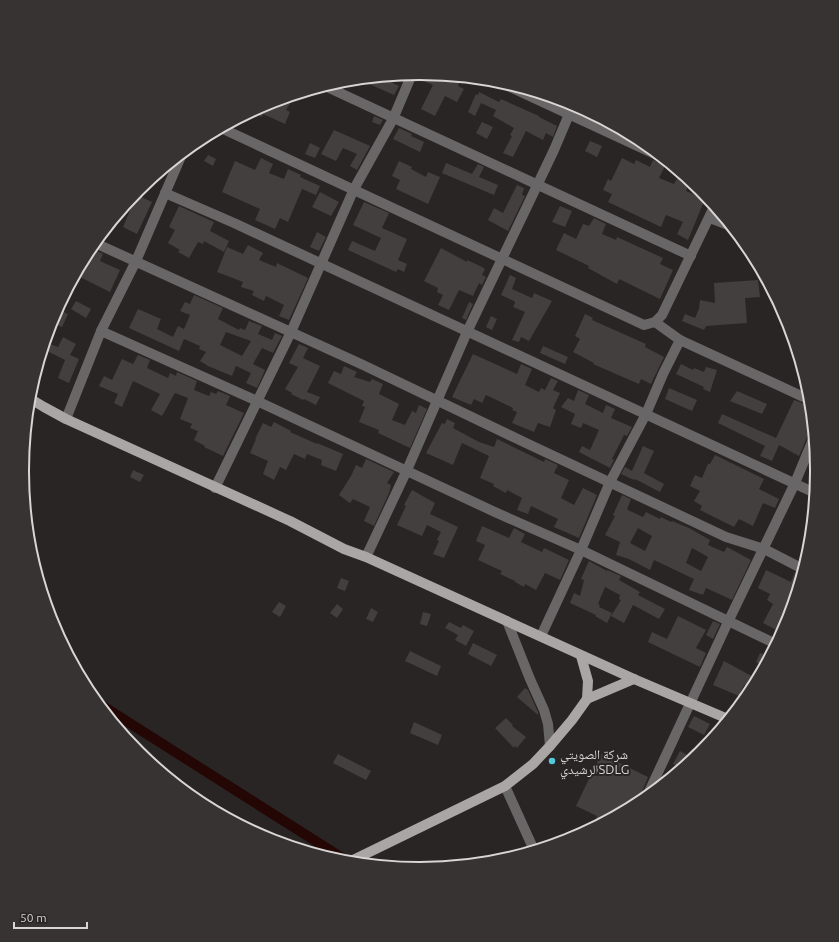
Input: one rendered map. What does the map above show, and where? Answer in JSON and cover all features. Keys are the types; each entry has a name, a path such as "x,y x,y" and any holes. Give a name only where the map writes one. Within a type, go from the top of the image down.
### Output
{"main road":[{"path":"36,402 66,419 290,521 344,549 366,557 541,636 581,656 723,717"},
{"path":"581,656 588,682 587,699"},
{"path":"360,857 505,786 533,764 550,746 572,720 587,699 634,679"}],"street":[{"path":"215,488 291,332 354,189 393,119 409,80"},
{"path":"334,90 691,256"},
{"path":"529,96 634,145"},
{"path":"366,557 407,470 467,332 538,185 570,111"},
{"path":"228,131 644,325 655,322 662,315 712,213"},
{"path":"66,419 101,331 136,261 177,165"},
{"path":"165,193 809,489"},
{"path":"710,218 720,222"},
{"path":"101,246 361,364 726,537 764,549 798,566"},
{"path":"655,322 680,340 802,396"},
{"path":"101,331 257,400 497,513 581,550 771,642"},
{"path":"541,636 581,550 610,482 646,414 663,374 680,340"},
{"path":"658,780 690,702 764,549 809,449"},
{"path":"507,621 544,710 548,724 550,746"},
{"path":"505,786 532,845"}],"building":[{"path":"390,81 399,86 394,95 369,84"},
{"path":"424,81 459,83 458,86 464,89 457,102 445,96 435,116 421,109 433,85"},
{"path":"479,92 499,102 501,99 557,126 553,137 546,133 543,140 526,131 513,157 503,153 512,136 510,135 514,128 493,116 496,110 481,103 475,116 468,112 476,94 478,95"},
{"path":"291,102 286,110 290,112 285,124 263,114 262,117 259,115"},
{"path":"374,116 383,120 380,125 372,122"},
{"path":"482,122 493,127 487,139 476,133"},
{"path":"399,128 424,142 420,152 393,139"},
{"path":"334,130 370,146 357,170 350,166 357,154 343,148 336,161 321,154"},
{"path":"590,141 602,146 597,157 585,151"},
{"path":"310,143 320,148 315,158 305,154"},
{"path":"208,155 216,159 213,166 204,161"},
{"path":"261,158 273,164 269,173 284,179 288,169 301,175 300,177 320,186 316,195 302,189 288,222 280,218 275,229 255,220 260,209 222,192 235,161 255,170"},
{"path":"622,158 634,164 636,160 650,167 653,160 660,164 664,167 659,178 674,184 678,178 688,187 686,191 696,195 703,203 688,240 677,234 683,222 666,215 661,227 608,202 612,194 603,190 608,179 611,181"},
{"path":"399,161 412,167 411,169 426,177 428,172 440,177 428,204 396,189 400,180 392,176"},
{"path":"446,163 472,174 478,164 484,167 479,177 498,185 494,195 442,173"},
{"path":"517,185 524,188 522,195 525,196 508,231 488,220 494,208 503,213"},
{"path":"320,192 339,202 331,216 312,207"},
{"path":"141,197 152,202 137,234 123,227 131,208"},
{"path":"364,202 389,213 382,228 407,239 398,260 407,264 404,272 398,269 396,272 348,250 352,241 375,251 381,238 353,225"},
{"path":"179,206 214,222 210,231 229,241 224,252 204,241 203,244 198,242 189,258 178,252 180,250 168,243 175,230 169,227"},
{"path":"560,206 572,211 565,227 552,222"},
{"path":"594,218 606,224 602,234 616,240 617,237 663,258 660,264 673,270 660,299 619,279 617,284 588,268 589,266 556,250 564,233 576,239 583,224 589,226"},
{"path":"317,232 326,237 319,251 310,247"},
{"path":"248,245 263,253 259,260 276,267 277,263 308,278 289,320 279,316 284,305 266,296 264,301 252,295 254,291 241,287 243,282 217,272 227,247 243,254"},
{"path":"441,248 467,262 467,260 485,269 482,275 486,277 482,285 479,283 473,296 459,290 449,310 438,305 443,295 437,292 438,288 424,281"},
{"path":"97,251 103,254 100,261 120,270 110,292 80,277"},
{"path":"510,275 516,278 512,289 532,298 534,293 552,301 529,341 521,337 519,342 512,340 525,312 513,307 515,303 514,301 501,295"},
{"path":"758,280 760,297 745,298 747,323 706,326 704,330 682,321 685,314 695,318 699,309 700,300 715,303 714,283"},
{"path":"194,295 223,308 218,319 239,330 240,328 245,330 249,321 262,326 258,334 272,340 275,333 282,336 273,353 262,348 253,364 265,370 257,388 246,383 251,373 236,366 232,376 200,361 206,352 199,349 200,346 184,339 179,351 129,328 138,309 161,319 157,329 173,337 178,326 184,329 190,315 180,311 185,302 190,304","holes":["226,332 251,341 242,356 220,345"]},
{"path":"76,301 91,309 86,318 71,309"},
{"path":"469,302 473,304 466,320 462,318"},
{"path":"63,312 68,314 62,327 58,325"},
{"path":"585,314 593,318 592,320 646,344 645,347 664,357 651,384 641,379 639,384 593,364 594,363 573,352 580,339 575,336"},
{"path":"491,316 497,319 492,330 486,327"},
{"path":"63,337 76,344 70,355 79,359 69,383 58,378 65,360 48,351 50,344 58,347"},
{"path":"299,344 308,348 303,358 320,366 307,392 320,397 316,405 291,394 292,393 285,389 298,367 289,363"},
{"path":"543,346 568,357 565,364 540,353"},
{"path":"473,354 517,374 521,364 532,369 525,385 539,392 541,388 545,390 551,378 558,381 553,390 560,393 553,408 556,410 550,427 538,423 534,432 512,423 517,412 512,410 513,408 486,395 482,403 474,399 471,405 452,397"},
{"path":"138,355 150,360 147,368 168,378 170,373 176,376 177,372 197,381 194,390 209,396 211,392 216,394 218,391 230,396 226,405 244,413 223,456 204,447 205,446 194,440 198,431 190,428 192,424 180,419 188,398 175,393 162,416 151,410 160,394 133,381 122,407 114,403 118,394 99,386 104,376 112,380 122,359 133,364"},
{"path":"681,364 693,370 694,368 704,372 706,367 717,370 710,392 703,389 704,387 676,374"},
{"path":"344,366 357,372 354,377 370,382 372,379 383,384 379,394 399,404 392,420 405,425 412,411 416,413 419,405 427,409 410,448 378,433 379,430 359,422 365,407 362,406 364,401 328,383 334,371 341,374"},
{"path":"669,388 697,400 692,411 665,399"},
{"path":"578,390 589,395 585,404 603,413 606,405 615,409 611,418 632,427 627,436 624,435 612,459 614,460 610,468 579,452 582,446 590,450 599,430 583,423 581,428 571,424 575,414 561,407 568,398 574,401"},
{"path":"737,391 767,404 762,414 730,401"},
{"path":"794,400 804,403 808,435 799,456 779,445 772,461 760,456 765,446 718,423 722,414 776,438"},
{"path":"447,419 455,423 453,428 479,442 494,447 497,439 544,462 545,459 558,465 554,473 569,480 561,498 574,505 583,488 597,495 579,538 554,527 558,519 531,506 528,514 517,510 522,498 507,490 506,493 493,486 494,484 480,478 489,456 462,443 453,465 426,453 442,423 445,424"},
{"path":"274,422 291,431 290,432 343,454 336,471 321,465 322,460 307,454 305,459 294,454 286,470 280,467 274,480 263,474 268,461 250,453 263,423 271,427"},
{"path":"643,446 654,451 644,473 664,484 660,492 635,479 634,480 621,474 625,467 632,471"},
{"path":"715,455 764,479 759,489 779,499 775,508 763,503 753,526 739,519 734,527 700,510 702,506 694,501 700,491 690,486 695,475 702,478 708,464 710,464"},
{"path":"366,459 394,472 387,483 391,485 389,493 374,526 364,521 370,507 353,499 350,503 339,495 356,465 362,468"},
{"path":"133,470 144,475 140,482 130,477"},
{"path":"412,490 435,503 430,514 458,527 444,558 433,554 441,532 427,525 422,536 397,525 406,506 404,505"},
{"path":"622,495 631,499 627,509 630,511 643,517 646,512 660,519 661,517 671,522 672,521 689,528 710,540 708,545 724,552 727,547 751,560 732,600 706,588 703,595 689,590 694,579 654,560 650,570 629,559 616,555 620,542 605,535 615,516 613,515","holes":["638,528 652,536 645,551 630,543","692,548 708,557 701,571 686,563"]},
{"path":"482,526 509,538 514,528 525,534 521,542 542,552 544,548 569,560 560,580 545,573 536,590 525,584 524,587 500,574 502,571 478,560 485,545 476,541"},
{"path":"589,561 607,571 621,576 619,580 640,592 638,595 665,609 659,619 633,605 624,623 611,616 621,600 619,599 620,595 605,587 598,604 600,605 599,607 612,613 607,623 595,616 596,615 570,603 574,593 580,596 584,580 581,579"},
{"path":"766,570 791,582 795,572 797,573 776,630 763,623 773,604 767,600 770,594 758,588"},
{"path":"341,578 349,581 345,591 337,588"},
{"path":"279,602 286,606 280,617 272,612"},
{"path":"337,604 343,609 337,618 330,613"},
{"path":"371,608 378,612 373,622 366,619"},
{"path":"423,612 431,614 427,626 420,624"},
{"path":"678,616 706,630 696,648 706,653 700,667 648,642 652,632 667,639"},
{"path":"713,621 720,624 713,639 706,635"},
{"path":"449,622 461,628 463,625 474,631 466,646 455,640 458,635 445,628"},
{"path":"473,643 497,655 491,666 468,654"},
{"path":"410,651 441,666 437,676 405,661"},
{"path":"760,653 764,655 759,664 756,662"},
{"path":"724,661 752,676 745,686 744,685 738,696 713,685"},
{"path":"525,688 528,690 538,715 517,697"},
{"path":"694,716 710,724 704,735 688,727"},
{"path":"506,718 513,725 512,726 526,737 517,748 515,746 514,748 495,728"},
{"path":"414,722 442,735 438,745 410,733"},
{"path":"680,751 688,755 676,766 673,764"},
{"path":"338,754 371,771 366,780 333,763"},
{"path":"601,754 648,777 642,792 597,818 597,816 576,806"}],"waterway":[{"path":"113,712 332,851"}],"place":[{"name":"شركة الصويتي الرشيديSDLG","path":"552,761"}]}
